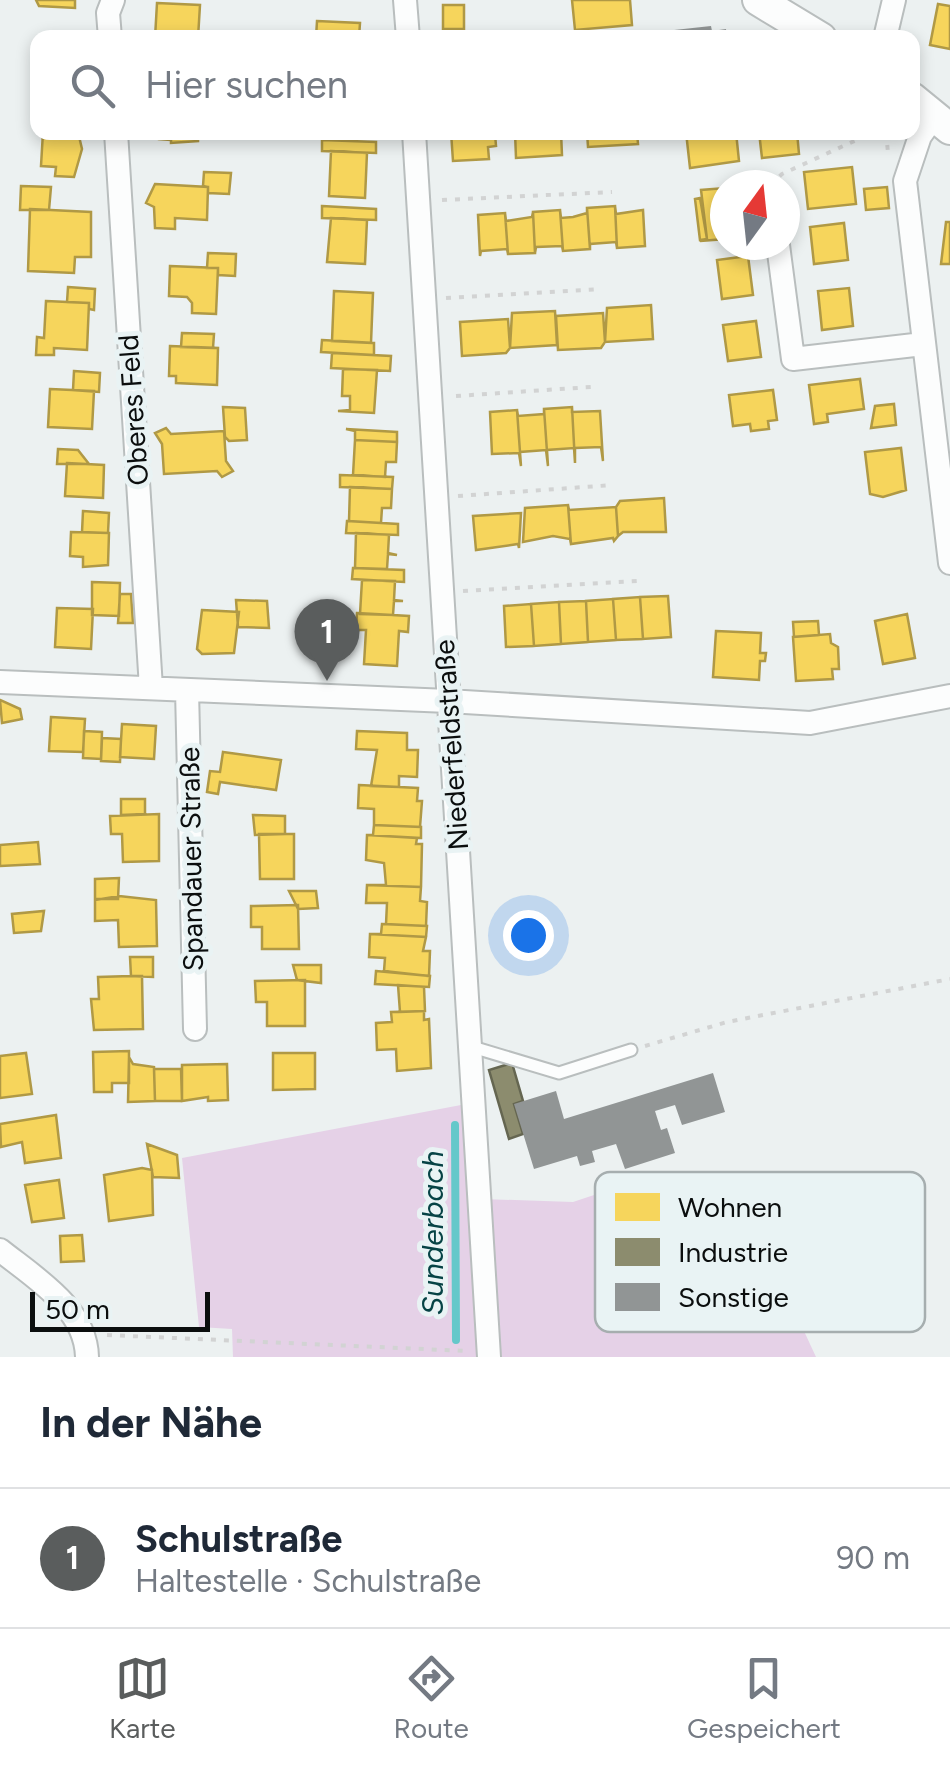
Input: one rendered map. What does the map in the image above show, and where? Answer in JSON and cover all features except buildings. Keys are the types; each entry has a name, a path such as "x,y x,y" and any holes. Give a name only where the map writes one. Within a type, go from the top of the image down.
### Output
{"main road":[{"path":"758,0 808,30"}],"street":[{"path":"111,30 113,0"},
{"path":"406,0 408,30"},
{"path":"888,30 894,0"},
{"path":"920,136 932,114"},
{"name":"Oberes Feld","path":"116,140 150,688"},
{"name":"Niederfeldstraße","path":"414,140 488,1354"},
{"path":"919,140 905,181 950,562"},
{"path":"780,260 793,359 923,344"},
{"path":"0,682 810,723 950,696"},
{"name":"Spandauer Straße","path":"187,690 195,1028"},
{"path":"0,1250 57,1296 87,1345"}],"lane":[{"path":"469,1046 559,1074 631,1050"}],"path":[{"path":"791,170 856,140"},
{"path":"418,201 612,192"},
{"path":"424,299 602,290"},
{"path":"430,398 590,387"},
{"path":"436,497 613,485"},
{"path":"441,592 638,581"},
{"path":"631,1050 728,1022 950,979"},
{"path":"87,1345 488,1354"}],"shaded area":[{"path":"461,1105 482,1357 233,1357 232,1329 199,1327 182,1158"},
{"path":"595,1195 595,1332 804,1332 816,1357 502,1357 493,1318 482,1199 573,1202"}],"waterway":[{"name":"Sunderbach","path":"455,1125 456,1340"}],"place":[{"name":"Schulstraße","path":"327,681"}]}
